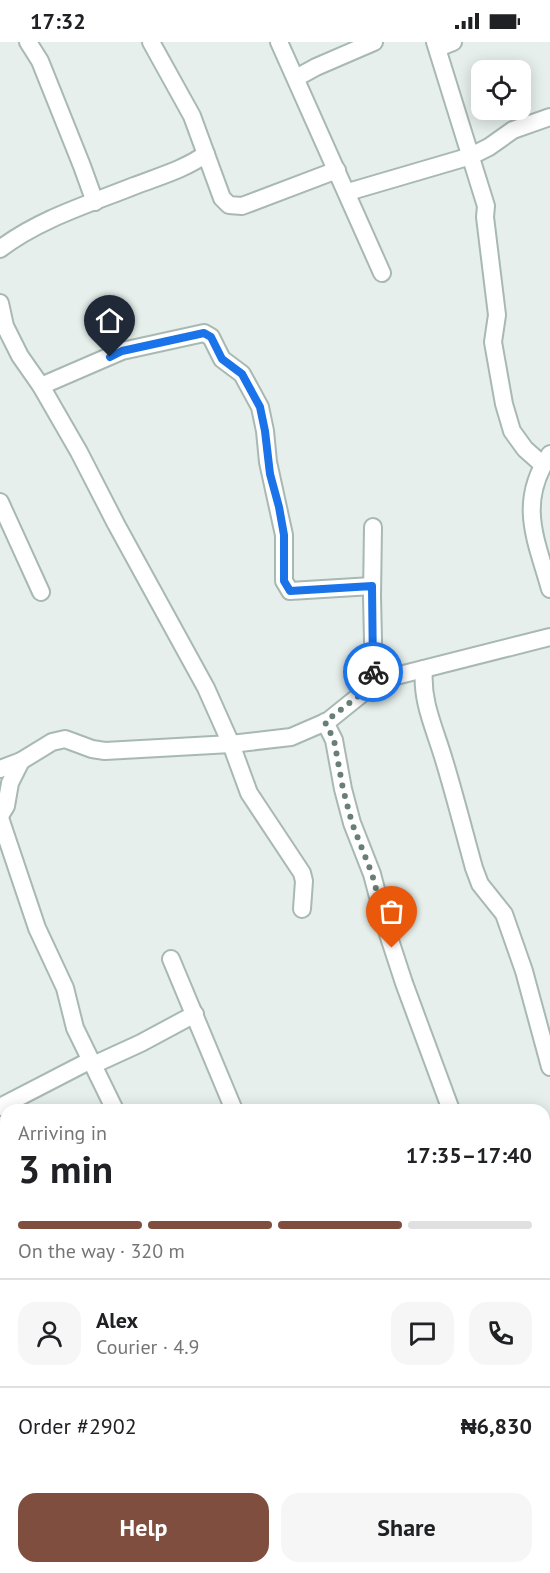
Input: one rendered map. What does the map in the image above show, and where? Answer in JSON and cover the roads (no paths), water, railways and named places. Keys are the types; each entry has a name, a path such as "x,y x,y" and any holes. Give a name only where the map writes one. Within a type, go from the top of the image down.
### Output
{"street":[{"path":"28,42 40,62 95,202"},
{"path":"151,42 192,116 222,198 229,206 242,207 338,170"},
{"path":"279,42 348,192 382,273"},
{"path":"296,78 374,42"},
{"path":"442,44 486,206 485,217 497,315 493,342 504,404 512,431 525,449 546,460 533,491 530,518 550,589"},
{"path":"348,192 471,156 489,147 513,129 550,117"},
{"path":"0,249 11,240 68,211 164,177 206,154"},
{"path":"0,303 4,326 20,356 41,386 79,452 206,688 231,744 249,793 302,873 304,881 302,909"},
{"path":"41,386 122,351 207,334 211,337 222,359 242,374 260,407 269,468 284,535 286,587 290,591 372,586"},
{"path":"0,502 5,527 41,592"},
{"path":"373,527 374,684"},
{"path":"0,769 21,761 52,742 65,739 92,749 105,751 231,744 291,737 325,722 374,684 384,679 550,637"},
{"path":"424,669 424,693 428,714 444,760 474,868 480,884 504,914 524,971 550,1067"},
{"path":"325,722 334,740 352,823 372,874 384,922 449,1104"},
{"path":"21,761 10,783 6,806 0,817 37,928 65,988 75,1028 113,1104"},
{"path":"171,959 232,1104"},
{"path":"6,1104 92,1062 141,1043 195,1014"}]}
